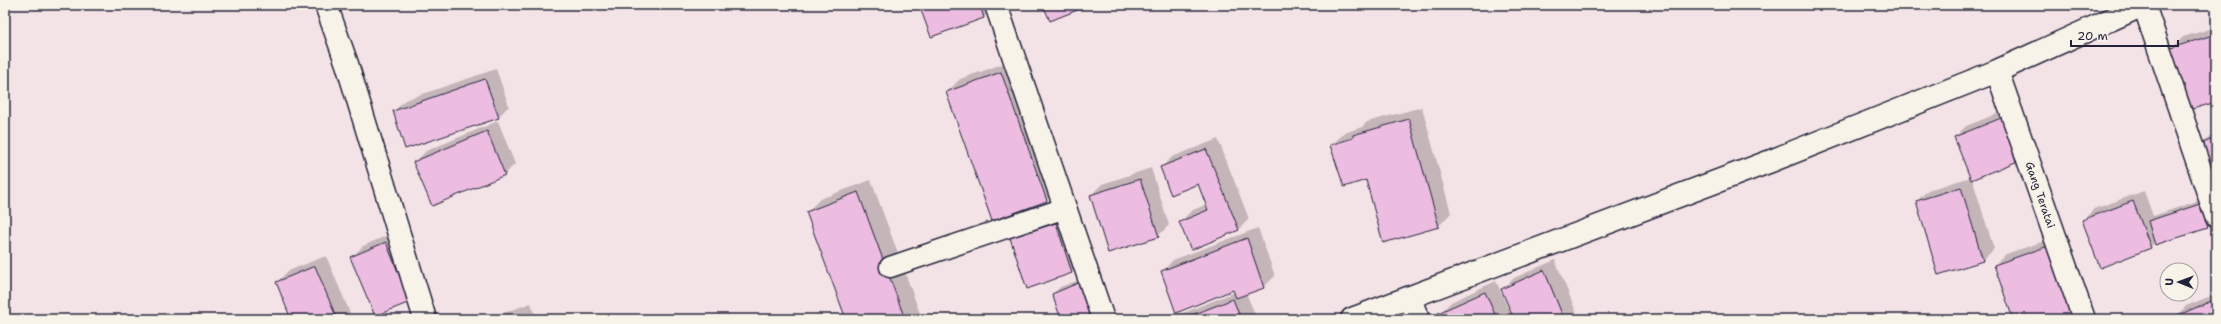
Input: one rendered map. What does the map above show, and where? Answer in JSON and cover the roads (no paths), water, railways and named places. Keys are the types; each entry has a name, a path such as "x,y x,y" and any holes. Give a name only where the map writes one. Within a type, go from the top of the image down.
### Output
{"street":[{"path":"326,5 347,64 425,319"},
{"path":"996,5 1103,319"},
{"path":"1352,319 1410,299 1771,161 1997,71 2143,5 2216,216"},
{"name":"Gang Teratai","path":"1997,71 2084,319"},
{"path":"1410,299 1418,319"}],"lane":[{"path":"890,267 1065,208"}]}
